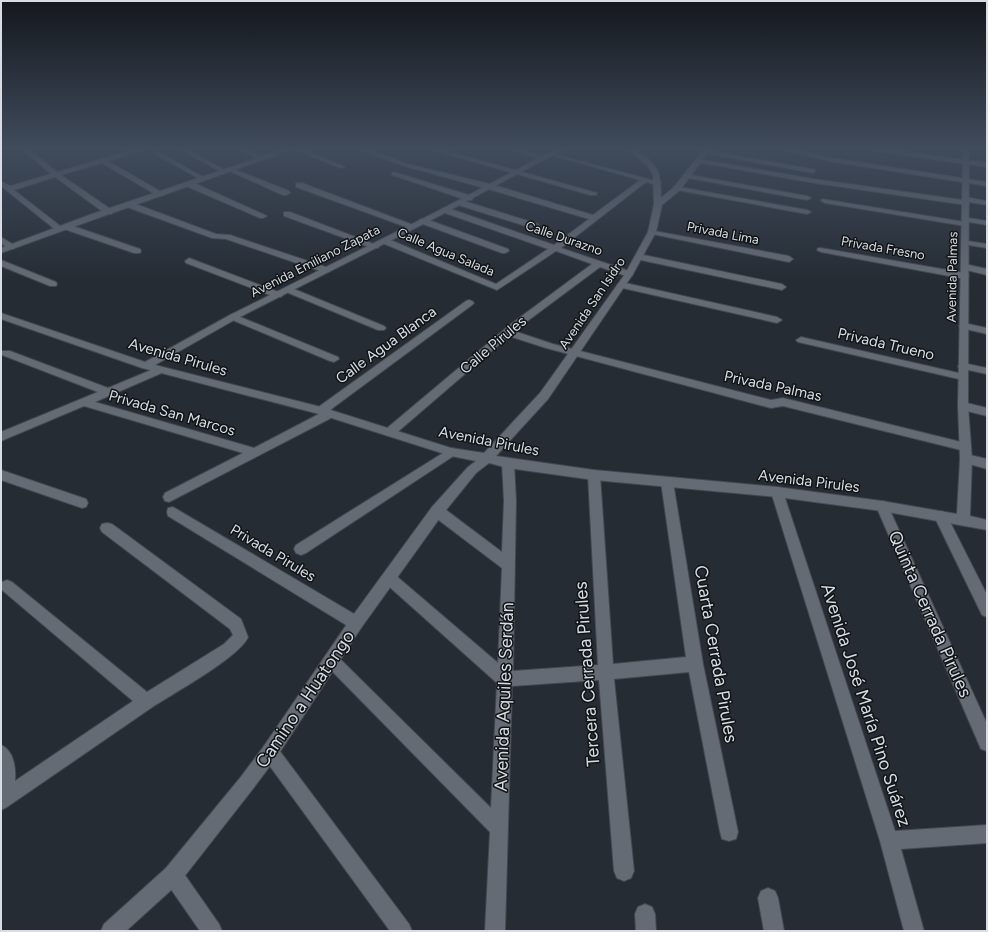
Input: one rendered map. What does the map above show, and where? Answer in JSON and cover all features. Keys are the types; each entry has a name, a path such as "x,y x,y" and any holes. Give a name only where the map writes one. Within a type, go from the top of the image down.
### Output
{"street":[{"path":"13,192 63,228 137,251"},
{"path":"81,192 109,212"},
{"path":"1,251 165,192"},
{"path":"208,192 262,216"},
{"path":"320,192 412,226"},
{"path":"453,192 470,198"},
{"name":"Avenida Emiliano Zapata","path":"146,366 233,317 481,192"},
{"path":"509,192 594,218"},
{"path":"555,248 628,192"},
{"name":"Avenida San Isidro","path":"487,458 544,396 629,274 652,232 658,204 657,192"},
{"path":"658,204 672,192"},
{"path":"701,192 807,212"},
{"path":"777,192 808,198"},
{"path":"901,192 966,201 987,202"},
{"name":"Avenida Palmas","path":"963,520 966,459 963,371 966,192"},
{"path":"825,201 966,222 987,223"},
{"path":"461,203 535,226"},
{"path":"130,205 215,236 227,237 326,270"},
{"name":"Calle Durazno","path":"445,210 629,274"},
{"path":"287,214 375,246"},
{"path":"423,221 506,251"},
{"name":"Privada Lima","path":"652,232 789,259"},
{"path":"1,239 11,247"},
{"name":"Calle Agua Salada","path":"385,240 497,287 555,248"},
{"path":"965,242 987,246"},
{"name":"Privada Fresno","path":"821,250 965,272 987,272"},
{"path":"639,257 782,287"},
{"path":"189,261 278,295"},
{"path":"1,263 53,284"},
{"name":"Calle Pirules","path":"390,432 507,332 599,263"},
{"path":"621,285 777,320"},
{"path":"289,290 381,328"},
{"name":"Calle Agua Blanca","path":"169,497 325,413 469,303"},
{"name":"Avenida Pirules","path":"1,316 146,366 325,413 451,452 508,463 594,475 777,492 882,506 987,525"},
{"path":"233,317 334,359"},
{"path":"964,326 987,331"},
{"name":"Privada Palmas","path":"507,332 575,353 771,404 783,402 965,447"},
{"name":"Privada Trueno","path":"801,340 963,371 987,371"},
{"path":"6,353 107,391"},
{"path":"1,437 107,391 160,370"},
{"name":"Privada San Marcos","path":"83,402 253,452"},
{"path":"963,406 987,412"},
{"path":"301,549 451,452"},
{"name":"Camino a Huatongo","path":"111,931 124,925 173,875 270,752 356,623 437,511 472,470 487,458"},
{"path":"966,459 987,464"},
{"name":"Avenida Aquiles Serdán","path":"495,931 509,565 510,501 508,463"},
{"path":"1,475 82,503"},
{"name":"Tercera Cerrada Pirules","path":"594,475 606,672 624,871"},
{"name":"Cuarta Cerrada Pirules","path":"667,482 695,664 729,832"},
{"name":"Avenida José María Pino Suárez","path":"777,492 889,841 914,931"},
{"name":"Quinta Cerrada Pirules","path":"882,506 987,743"},
{"path":"437,511 509,565"},
{"name":"Privada Pirules","path":"173,512 356,623"},
{"path":"940,516 987,610"},
{"path":"3,800 146,702 229,649 240,637 236,624 108,528"},
{"path":"389,578 504,679 695,664"},
{"path":"7,586 146,702"},
{"path":"331,660 500,830"},
{"path":"270,752 402,931"},
{"path":"1,754 3,756 7,774 3,800"},
{"path":"889,841 987,834"},
{"path":"173,875 212,931"},
{"path":"768,898 774,931"}]}
